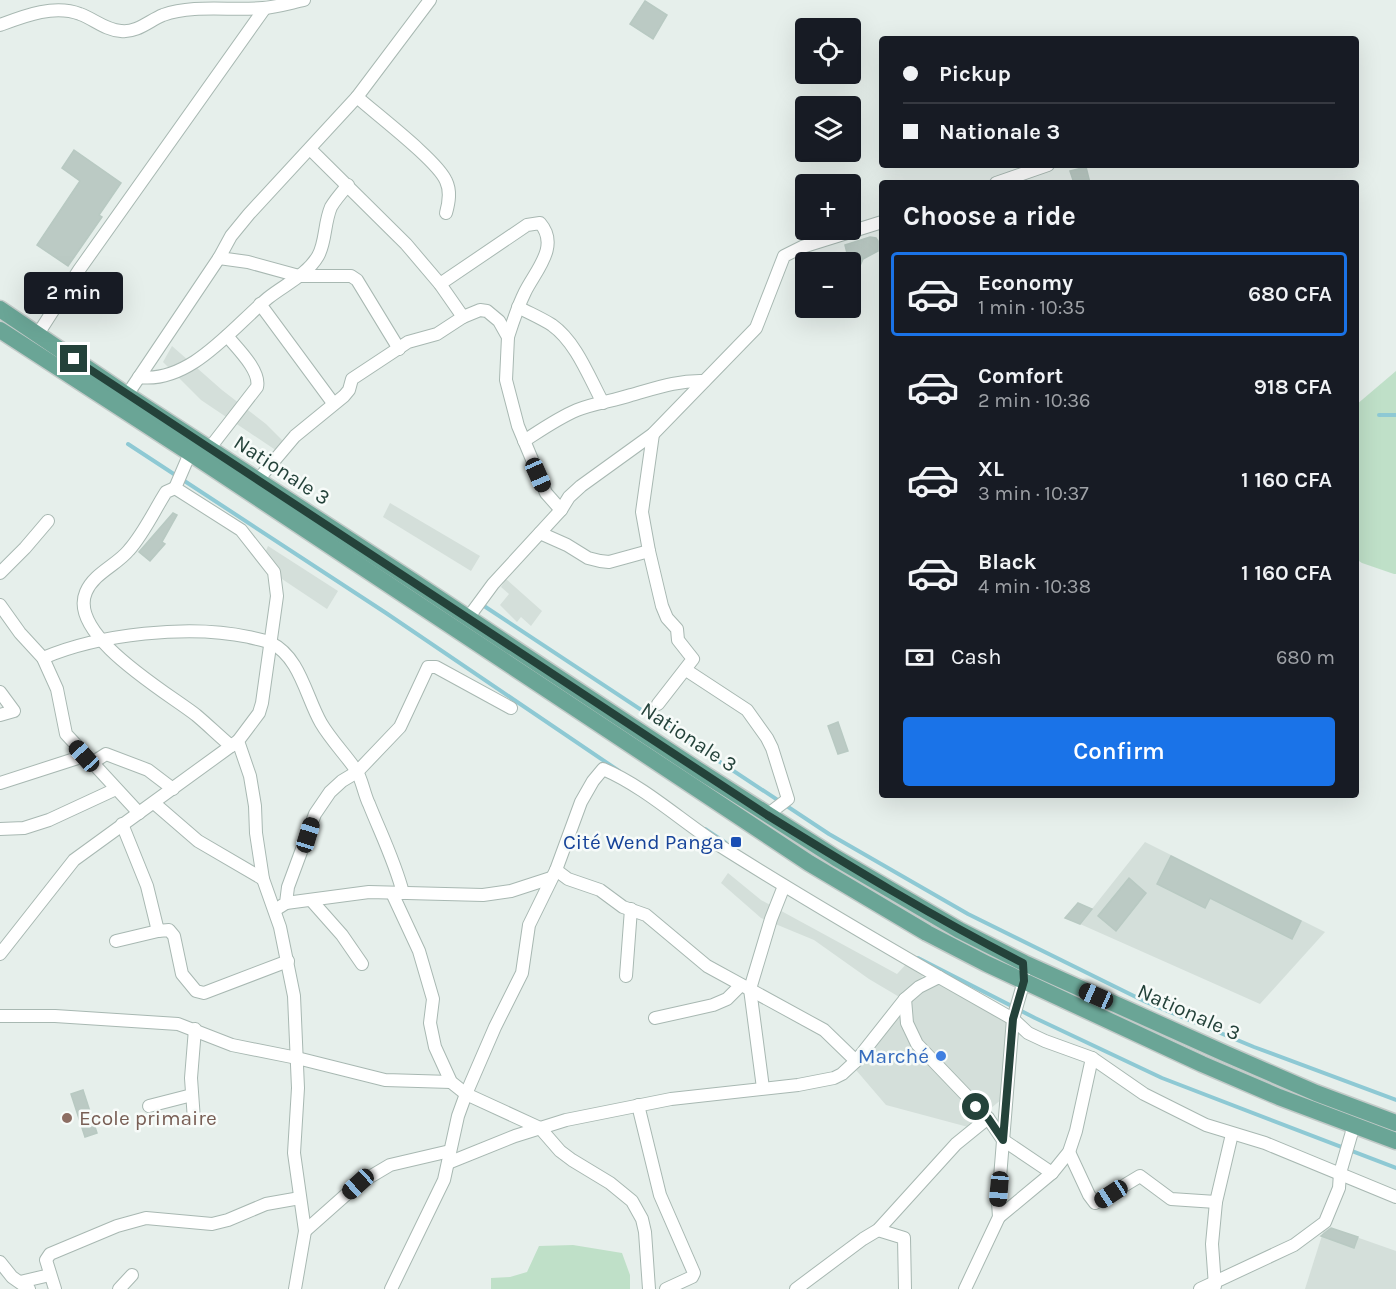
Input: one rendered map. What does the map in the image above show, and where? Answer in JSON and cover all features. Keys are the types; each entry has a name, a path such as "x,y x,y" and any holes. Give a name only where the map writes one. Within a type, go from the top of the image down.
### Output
{"main road":[{"name":"Nationale 3","path":"0,309 38,334 190,453 809,863 947,943 1024,981 1202,1064 1396,1141"},
{"path":"0,330 123,401"},
{"name":"Nationale 3","path":"123,401 209,449 767,815 959,930 1023,963 1316,1093 1396,1123"}],"street":[{"path":"0,26 24,16 55,10 79,14 100,26 123,32 138,28 164,15 194,9 265,8 304,0"},
{"path":"123,401 219,258 231,236 357,97 430,0"},
{"path":"38,334 79,270 265,8"},
{"path":"357,97 444,177 449,195 446,213"},
{"path":"310,149 406,244 440,284 463,317"},
{"path":"1005,180 1039,168"},
{"path":"139,377 159,377 178,372 227,336 260,304 299,276 318,256 331,207 348,186"},
{"path":"440,284 527,225 540,223 544,228 547,252 544,262 518,307 508,337 506,380 524,441 546,493 561,510"},
{"path":"468,618 493,584 561,510 569,497 653,434 760,324 784,256 802,247 879,223"},
{"path":"219,258 248,262 299,276 340,274 351,276 357,280 399,349"},
{"path":"260,304 333,403"},
{"path":"518,307 552,325 564,337 580,360 603,403"},
{"path":"257,481 295,436 349,390 352,379 416,339 437,334 463,317 480,310 487,311 499,321 508,337"},
{"path":"209,449 257,387 258,382 255,372 227,336"},
{"path":"524,441 562,417 583,408 672,383 704,381"},
{"path":"653,434 642,504 649,551 667,618 677,629 678,640 692,658 686,670 658,704"},
{"path":"190,453 175,488 166,492 129,551 93,582 85,593 85,615 101,641 150,684 235,743 250,776 263,879 280,906 294,996 298,1088 294,1153 305,1231 295,1289"},
{"path":"0,954 74,860 235,743 249,729 262,703 278,596 274,572 241,530 175,488"},
{"path":"0,573 48,521"},
{"path":"540,533 567,545 588,558 600,561 609,562 649,551"},
{"path":"0,605 13,624 43,658 57,689 66,734 139,813"},
{"path":"0,626 13,624"},
{"path":"43,658 70,648 127,636 209,632 235,634 272,643 289,659 302,679 320,722 357,772 398,875 398,893 433,999 430,1023 435,1047 451,1082 466,1094 540,1128 560,1151 610,1183 634,1204 645,1232 649,1289"},
{"path":"280,906 315,814 330,792 357,772 400,727 428,667 436,667 511,708"},
{"path":"686,670 747,710 767,738 788,799 767,815"},
{"path":"0,692 14,711 0,715"},
{"path":"0,783 106,754 148,770 173,789"},
{"path":"391,1289 434,1202 466,1094 522,973 529,925 553,874 581,802 603,769 619,776 695,829 784,886 1013,1019 1028,1033 1092,1058 1144,1094 1206,1125 1265,1143 1396,1197"},
{"path":"0,829 24,828 49,820 116,789"},
{"path":"154,803 198,841 263,879"},
{"path":"122,824 147,885 158,931"},
{"path":"280,906 353,893 483,895 511,891 553,874 600,890 623,907 640,911 654,920 707,966 824,1030 856,1061"},
{"path":"763,1088 746,987 784,886"},
{"path":"311,900 342,935 362,964"},
{"path":"626,976 631,909"},
{"path":"116,941 169,930 174,936 182,974 199,993 288,961"},
{"path":"999,1216 998,1202 1013,1019 1024,981 1023,963"},
{"path":"305,1231 358,1184 390,1165 449,1157 540,1128 638,1105 671,1099 798,1085 834,1078 856,1061 894,1010 905,999 920,987 939,977"},
{"path":"655,1018 712,1005 746,987"},
{"path":"905,999 908,1023 917,1044 988,1118 1003,1140 1052,1173"},
{"path":"0,1016 141,1020 178,1024 232,1045 297,1058 385,1080 451,1082"},
{"path":"195,1029 190,1078 195,1120"},
{"path":"965,1289 999,1216 1052,1173 1069,1152 1076,1131 1092,1058"},
{"path":"149,1106 192,1095"},
{"path":"638,1105 660,1195 694,1273 692,1277 666,1289"},
{"path":"796,1289 878,1230 949,1152 988,1118"},
{"path":"1200,1289 1215,1285 1294,1245 1324,1223 1336,1197 1340,1173 1354,1125"},
{"path":"1215,1285 1212,1244 1216,1203 1232,1134"},
{"path":"1069,1152 1095,1203 1139,1176 1171,1199 1216,1203"},
{"path":"55,1289 46,1260 50,1254 117,1226 146,1218 212,1224 228,1220 266,1204 300,1198"},
{"path":"878,1230 904,1238 905,1289"},
{"path":"0,1262 7,1272 24,1286 50,1275"},
{"path":"119,1289 132,1275"}],"shaded area":[{"path":"172,346 222,390 266,424 287,445 280,453 201,400 163,362"},
{"path":"390,503 480,556 471,571 383,517"},
{"path":"268,546 338,591 327,609 273,573 262,560"},
{"path":"506,579 542,611 531,626 521,617 517,622 500,605 509,594 501,587"},
{"path":"1145,842 1325,932 1260,1004 1080,924"},
{"path":"728,873 761,900 897,974 909,961 927,972 901,998 869,979 814,940 761,918 721,883"},
{"path":"940,981 1014,1025 1002,1099 968,1127 886,1105 856,1070 909,997"},
{"path":"1325,1226 1396,1251 1396,1289 1305,1289"}],"green space":[{"path":"1396,371 1396,574 1359,561 1359,402"},
{"path":"573,1245 622,1253 630,1275 630,1289 491,1289 491,1278 510,1277 527,1272 539,1246"}],"building":[{"path":"645,1 667,15 653,39 630,24"},
{"path":"74,150 121,183 99,215 102,217 68,266 37,245 80,181 62,168"},
{"path":"1086,168 1089,180 1073,180 1070,171"},
{"path":"876,238 878,251 863,259 861,264 861,252 847,252 845,245"},
{"path":"173,513 177,515 162,542 165,544 150,561 139,552"},
{"path":"838,722 848,751 838,754 828,726"},
{"path":"1171,856 1301,921 1292,939 1210,898 1205,908 1157,884"},
{"path":"1129,878 1146,893 1116,931 1098,916"},
{"path":"1078,903 1092,909 1080,924 1065,918"},
{"path":"83,1090 97,1133 85,1137 71,1094"},
{"path":"1331,1228 1358,1237 1354,1248 1321,1236"}],"waterway":[{"path":"1379,415 1396,415"},
{"path":"128,444 386,613 619,771"},
{"path":"481,604 829,834 968,914 1146,1002 1254,1047 1396,1100"},
{"path":"705,829 726,843"},
{"path":"918,958 1035,1018 1162,1078 1396,1168"}],"place":[{"name":"Cité Wend Panga","path":"736,842"},
{"name":"Marché","path":"941,1056"},
{"name":"Ecole primaire","path":"67,1118"}],"route":[{"path":"74,359 767,815 959,930 1023,963 1024,981 1013,1019 1003,1140 988,1118 976,1107"}]}
